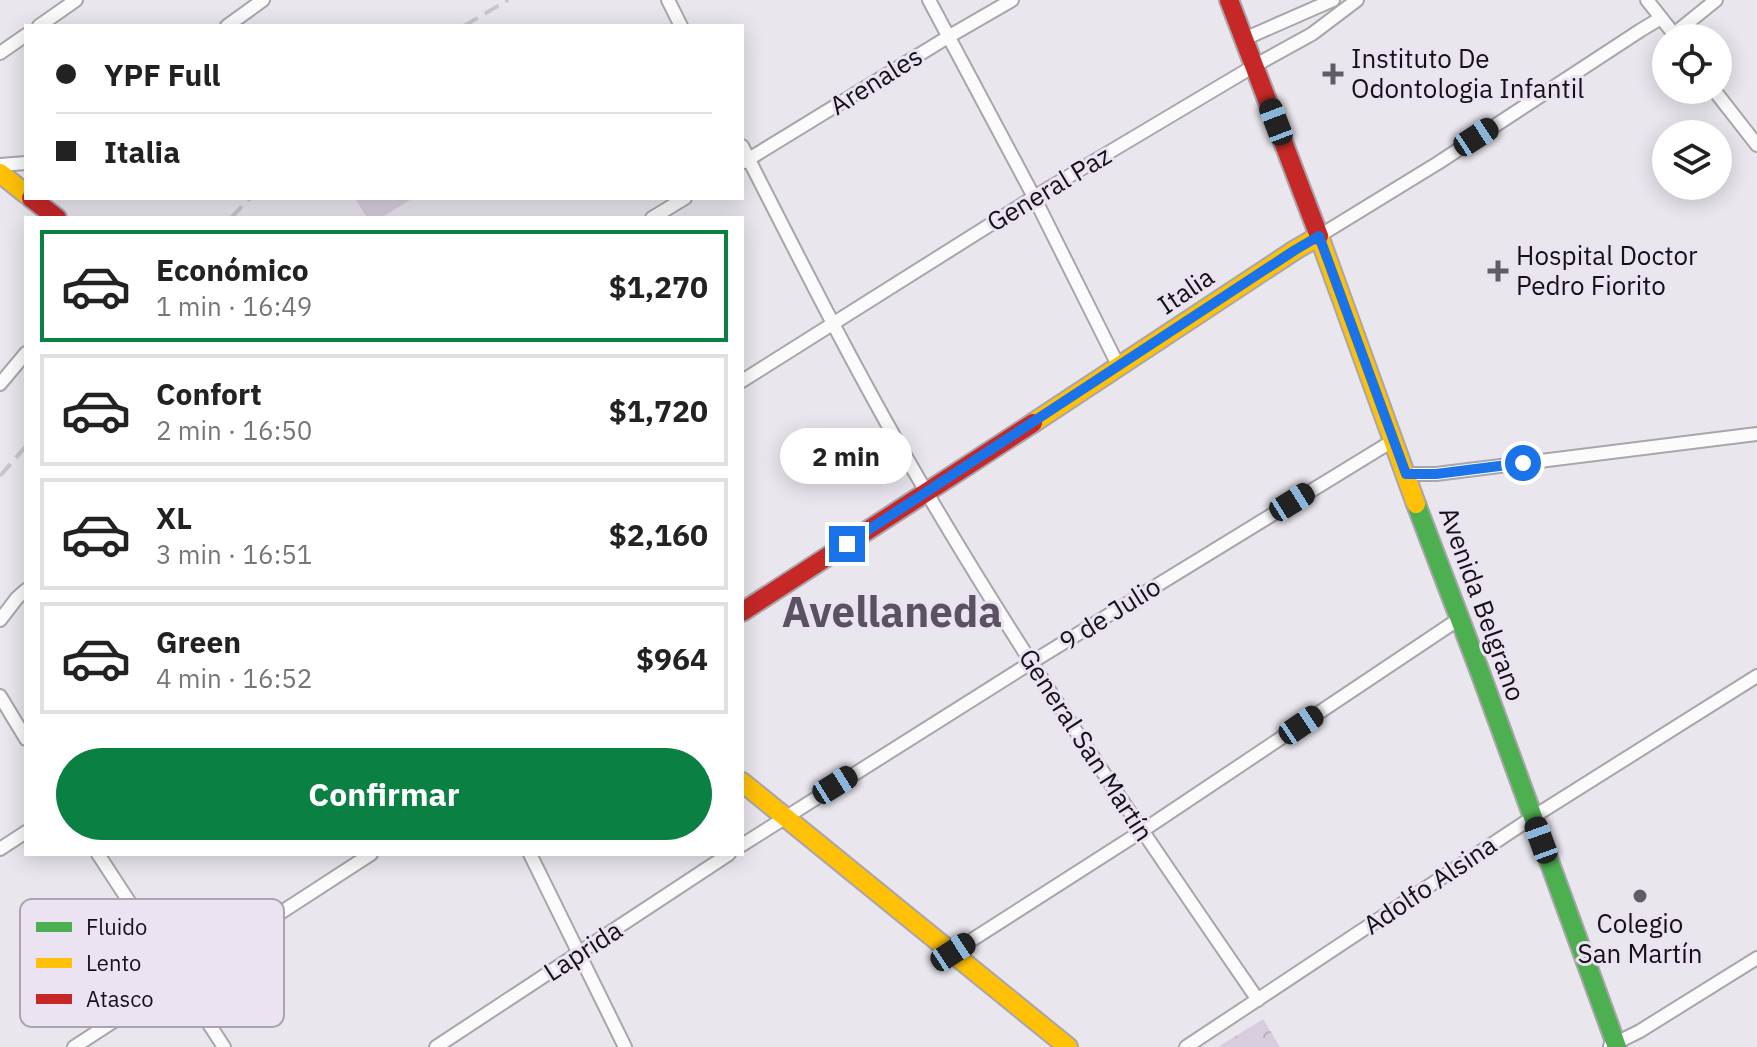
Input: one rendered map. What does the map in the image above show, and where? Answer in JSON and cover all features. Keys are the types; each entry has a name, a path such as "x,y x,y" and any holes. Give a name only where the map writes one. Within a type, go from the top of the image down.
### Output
{"main road":[{"name":"Avenida Belgrano","path":"1229,0 1533,817 1613,1046"},
{"path":"0,173 24,192"},
{"path":"34,200 54,216"},
{"name":"Italia","path":"744,611 1319,236"},
{"path":"744,784 1068,1047"}],"street":[{"path":"42,24 76,0"},
{"path":"230,24 263,0"},
{"path":"668,0 680,24"},
{"path":"929,0 1034,197 1119,367"},
{"name":"Arenales","path":"746,162 1012,0"},
{"path":"1244,39 1333,0"},
{"name":"General Paz","path":"744,380 1034,197 1312,34 1357,0"},
{"path":"1647,0 1666,24"},
{"path":"1689,24 1716,0"},
{"name":"Italia","path":"1319,236 1438,163 1661,18"},
{"path":"0,53 24,36"},
{"path":"1725,104 1757,145"},
{"name":"General San Martín","path":"746,162 926,493 1142,831 1258,1000"},
{"path":"0,165 24,163"},
{"path":"655,216 682,200"},
{"path":"0,384 24,355"},
{"path":"1406,474 1436,474 1757,434"},
{"name":"9 de Julio","path":"786,816 1394,440"},
{"path":"0,620 24,592"},
{"path":"953,952 1142,831 1459,619"},
{"name":"Adolfo Alsina","path":"1186,1047 1533,817 1757,676"},
{"path":"0,696 24,736"},
{"path":"744,844 786,816"},
{"path":"0,849 24,833"},
{"path":"99,856 127,899"},
{"path":"284,910 368,856"},
{"path":"531,856 625,1047"},
{"name":"Laprida","path":"436,1047 726,856"},
{"path":"1613,1046 1757,958"},
{"path":"74,1047 104,1027"},
{"path":"211,1027 224,1047"}],"green space":[{"path":"356,200 410,200 384,216 366,216"},
{"path":"1263,1019 1280,1047 1218,1047"}],"railway":[{"path":"467,24 508,0"},
{"path":"233,216 248,200"},
{"path":"0,476 24,448"}],"traffic: fast":[{"path":"1416,504 1617,1047"}],"traffic: slow":[{"path":"0,173 24,192"},
{"path":"1033,423 1319,236 1416,504"},
{"path":"744,784 1068,1047"}],"traffic: jam":[{"path":"1229,0 1319,236"},
{"path":"34,200 54,216"},
{"path":"744,611 1033,423"}],"place":[{"name":"Instituto De Odontologia Infantil","path":"1333,74"},
{"name":"Hospital Doctor Pedro Fiorito","path":"1498,271"},
{"name":"Colegio San Martín","path":"1640,896"}],"district":[{"name":"Avellaneda","path":"892,612"}],"route":[{"path":"847,544 1319,236 1406,474 1436,474 1523,463"}]}
